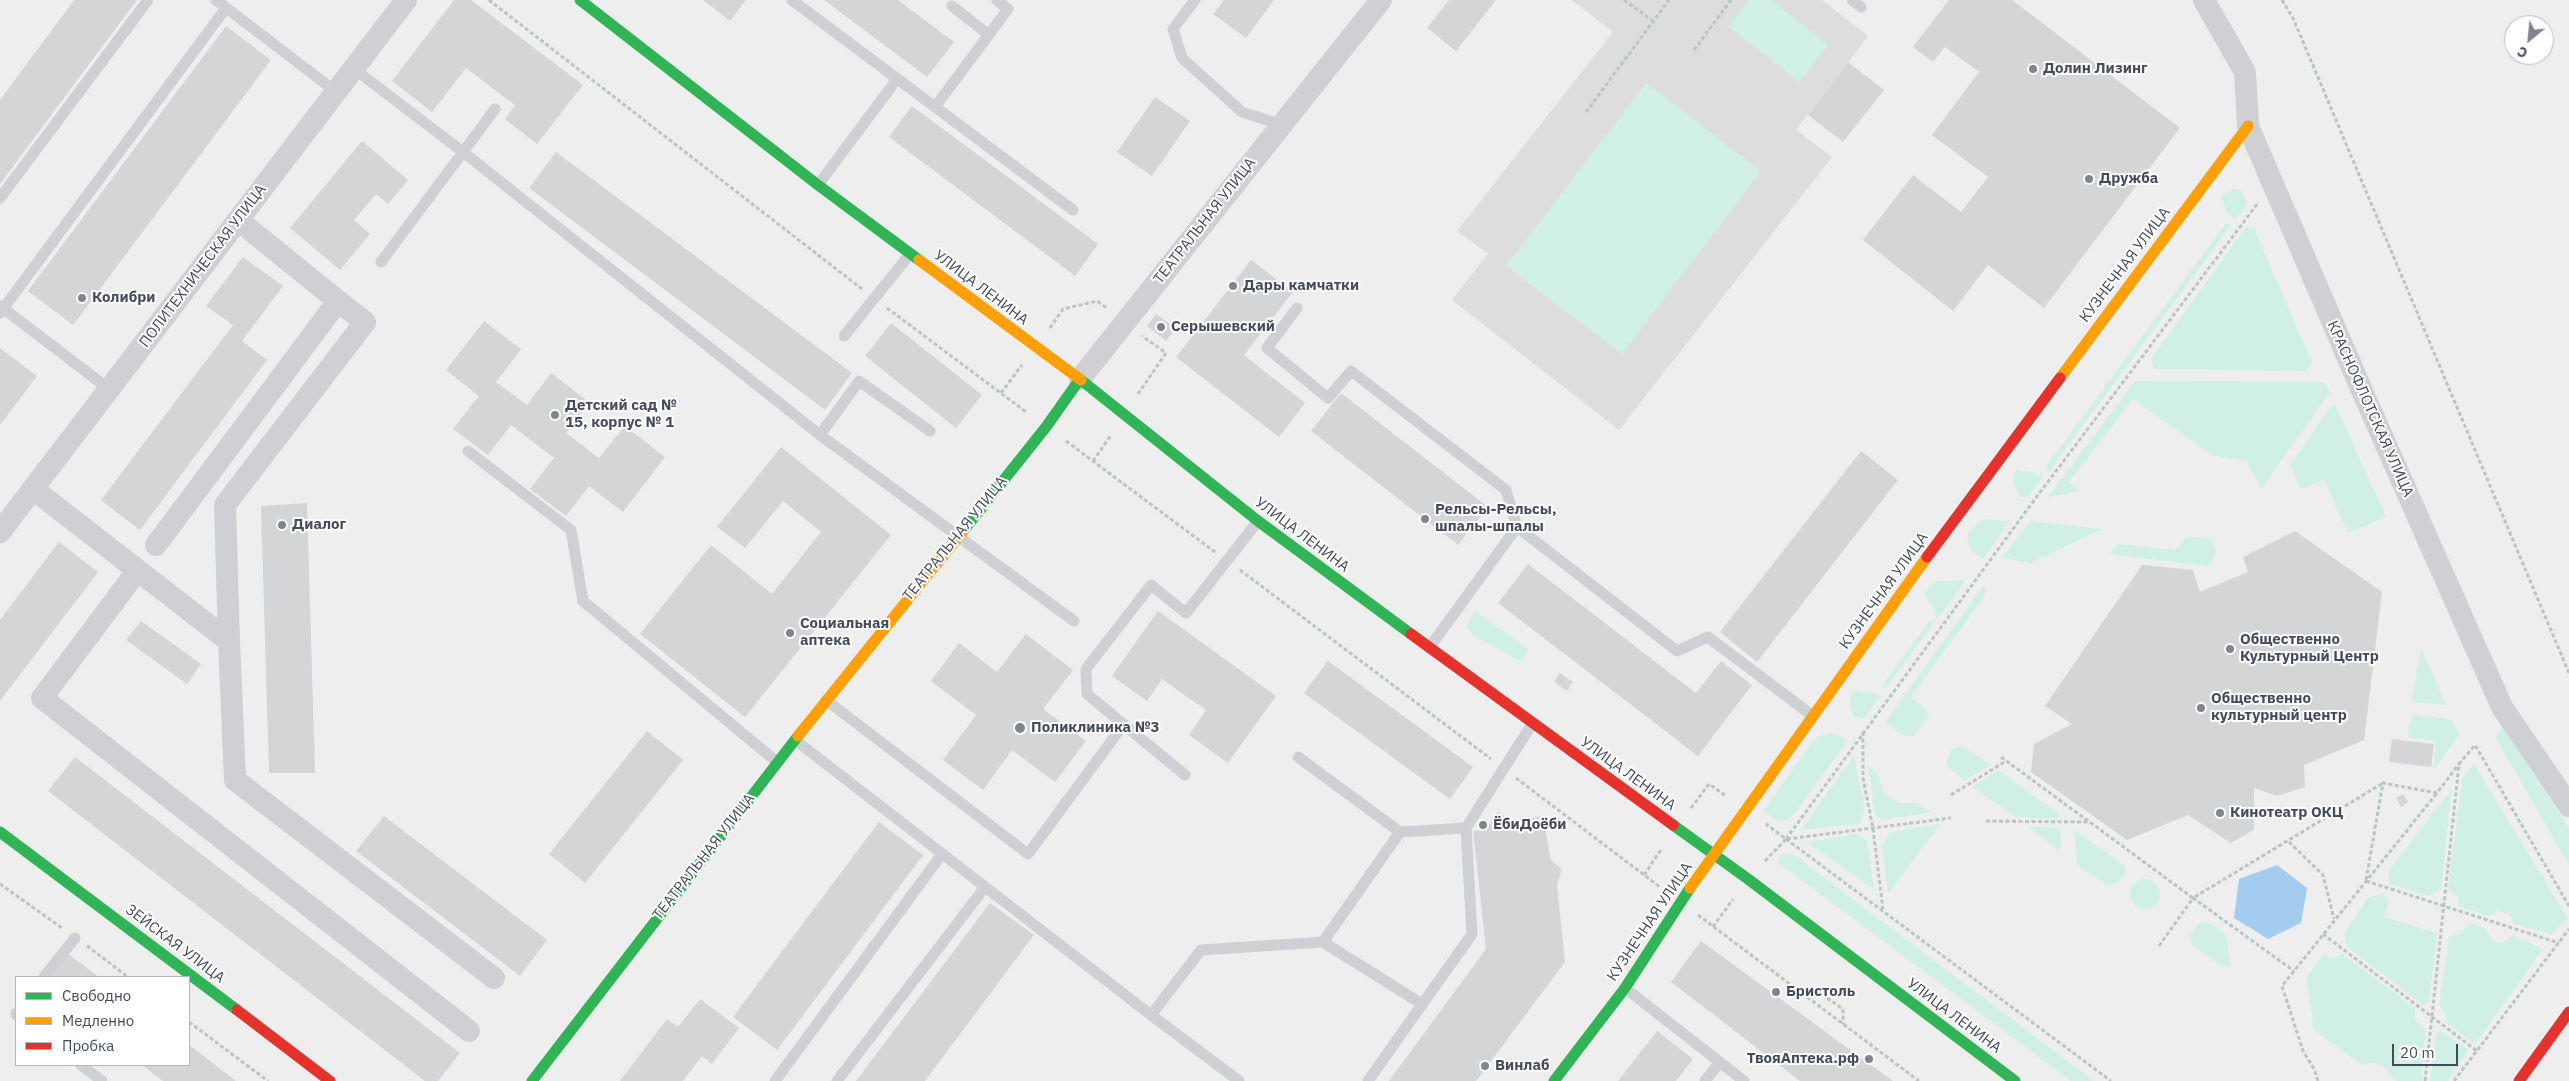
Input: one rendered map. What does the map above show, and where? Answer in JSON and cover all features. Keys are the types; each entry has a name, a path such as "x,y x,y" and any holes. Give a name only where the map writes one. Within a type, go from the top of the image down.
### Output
{"main road":[{"name":"УЛИЦА ЛЕНИНА","path":"580,0 818,185 1080,379 1258,521 1532,724 1715,855 2015,1081"},
{"name":"КУЗНЕЧНАЯ УЛИЦА","path":"1554,1081 1625,988 1679,901 1715,855 1970,498 2248,126"},
{"name":"ТЕАТРАЛЬНАЯ УЛИЦА","path":"532,1081 777,762 1046,427 1080,379"},
{"name":"ЗЕЙСКАЯ УЛИЦА","path":"0,832 330,1081"},
{"path":"2518,1081 2569,1012"}],"street":[{"name":"ПОЛИТЕХНИЧЕСКАЯ УЛИЦА","path":"0,532 406,0"},
{"name":"ТЕАТРАЛЬНАЯ УЛИЦА","path":"1080,379 1381,0"},
{"name":"КРАСНОФЛОТСКАЯ УЛИЦА","path":"2204,0 2245,72 2248,126 2502,706 2569,806"},
{"path":"238,220 365,322 225,505 228,641 235,780 494,978"},
{"path":"156,545 338,301"},
{"path":"32,489 228,641"},
{"path":"137,571 42,698 469,1031"}],"lane":[{"path":"0,198 148,0"},
{"path":"216,0 336,91"},
{"path":"792,0 1073,210"},
{"path":"935,107 1008,9 997,0"},
{"path":"1195,0 1173,29 1182,58 1242,112 1282,125"},
{"path":"952,6 989,35"},
{"path":"109,389 1,309 226,8"},
{"path":"354,68 820,435 1074,621"},
{"path":"818,185 897,79"},
{"path":"381,262 495,109"},
{"path":"844,336 910,254"},
{"path":"1297,308 1267,348 1328,398 1351,371 1506,490 1517,527 1677,650 1708,636 1813,716"},
{"path":"820,435 860,381 930,431"},
{"path":"468,451 571,530 583,601 777,762"},
{"path":"1185,775 1087,694 1086,669 1151,585 1186,613 1258,521"},
{"path":"1429,648 1517,527"},
{"path":"826,700 1028,854 1118,732"},
{"path":"1368,1081 1472,934 1466,828 1532,724"},
{"path":"795,740 1239,1081"},
{"path":"1298,757 1400,832 1466,828"},
{"path":"1323,942 1400,832"},
{"path":"774,1081 942,854"},
{"path":"837,1081 985,887"},
{"path":"45,976 75,938"},
{"path":"1152,1016 1201,950 1323,942 1422,1004"},
{"path":"1625,988 1744,1081"},
{"path":"1705,1081 1720,1062"},
{"path":"82,1066 102,1081"}],"path":[{"path":"489,0 874,298 1504,768 1919,1081"},
{"path":"1624,0 1653,21"},
{"path":"1586,112 1669,0"},
{"path":"1694,50 1731,0"},
{"path":"2282,0 2296,27 2569,673"},
{"path":"1786,839 1863,732 2272,183"},
{"path":"1863,732 1863,778 1873,829 1883,910"},
{"path":"2318,1081 2314,1069 2303,1050 2282,986 2475,745 2569,906"},
{"path":"2001,758 2294,971"},
{"path":"1950,795 2006,760"},
{"path":"2425,1081 2430,1015 2445,906 2459,764"},
{"path":"2159,946 2193,898 2289,842 2383,783 2436,792"},
{"path":"2366,880 2383,783"},
{"path":"1786,839 1951,818"},
{"path":"1986,821 2090,822"},
{"path":"1786,839 2111,1081"},
{"path":"2289,842 2323,875 2334,920"},
{"path":"2366,880 2559,943"},
{"path":"2454,1081 2569,929"},
{"path":"2323,934 2476,1051"},
{"path":"1802,994 1818,992 1843,1009 1843,1024"},
{"path":"190,1023 268,1081"}],"shaded area":[{"path":"1572,0 1822,0 1868,36 1796,130 1832,157 1619,430 1452,300 1488,254 1457,231 1613,32"}],"green space":[{"path":"1749,0 1771,0 1828,45 1799,82 1728,26"},
{"path":"1646,83 1761,171 1622,354 1506,266"},
{"path":"2232,189 2241,190 2247,204 2236,219 2227,213 2221,197"},
{"path":"2227,222 2231,225 2048,473 2046,466"},
{"path":"2246,227 2254,228 2312,363 2306,371 2154,369 2151,359"},
{"path":"2135,381 2324,382 2330,392 2261,489 2246,460 2213,456 2133,399 2069,482 2080,491 2048,497"},
{"path":"2331,406 2336,406 2386,517 2348,533 2324,480 2301,489 2290,465"},
{"path":"2016,470 2033,472 2039,476 2042,473 2044,475 2028,497 2020,497 2013,483"},
{"path":"1985,519 2010,521 1983,559 1970,550 1967,536 1976,524"},
{"path":"2030,521 2102,529 2031,563 2002,558"},
{"path":"2187,537 2209,538 2215,546 2216,552 2209,566 2108,554 2119,544 2176,550"},
{"path":"1966,580 1938,618 1935,616 1936,612 1924,594 1935,581"},
{"path":"1984,585 1986,594 1911,697 1925,708 1929,717 1913,736 1904,736 1885,722"},
{"path":"1475,611 1528,649 1521,662 1473,635 1466,626"},
{"path":"1930,620 1934,623 1885,689 1882,686"},
{"path":"2421,647 2446,705 2412,702"},
{"path":"1853,690 1881,695 1864,719 1854,716 1851,710 1850,695"},
{"path":"2412,714 2452,720 2459,735 2434,770 2435,741 2407,737"},
{"path":"2503,728 2569,828 2569,865 2495,737"},
{"path":"1833,733 1848,741 1790,819 1778,821 1763,811 1816,737"},
{"path":"1962,746 1991,765 1964,781 1946,765 1952,749"},
{"path":"1854,755 1865,810 1859,824 1801,830"},
{"path":"2474,764 2568,919 2551,934 2514,924 2509,914 2498,911 2488,916 2458,906 2458,897 2448,889 2462,779"},
{"path":"1868,766 1878,773 1884,794 1900,803 1916,803 1932,812 1883,820 1875,815"},
{"path":"1998,770 2058,813 2059,819 2016,817 1972,787"},
{"path":"2452,789 2441,889 2429,896 2389,884 2389,870"},
{"path":"1940,824 1888,894 1882,846 1890,832"},
{"path":"2028,827 2060,828 2062,847 2057,849"},
{"path":"2074,829 2126,867 2124,875 2117,883 2109,886 2077,865"},
{"path":"1857,834 1867,841 1874,889 1806,842"},
{"path":"1781,854 1793,854 2094,1081 2071,1081 1777,862"},
{"path":"2145,879 2156,883 2160,894 2156,905 2145,909 2134,905 2130,894 2134,883"},
{"path":"2383,893 2389,900 2384,917 2437,933 2429,1003 2424,1006 2346,946 2345,932 2368,898"},
{"path":"2200,922 2208,922 2226,935 2231,967 2222,966 2192,945 2190,936"},
{"path":"2470,922 2486,929 2492,941 2499,943 2506,941 2513,935 2543,949 2475,1044 2446,1023 2447,1016 2439,1005 2449,936 2458,935"},
{"path":"2324,953 2332,958 2342,954 2415,1008 2415,1021 2426,1029 2421,1081 2396,1081 2385,1068 2373,1062 2362,1065 2314,1030 2306,978"},
{"path":"2441,1031 2469,1050 2447,1081 2430,1081 2436,1033"}],"water":[{"path":"2277,865 2307,888 2301,923 2268,939 2234,918 2239,879"}],"building":[{"path":"74,0 137,0 0,184 0,100"},
{"path":"454,0 471,0 583,85 537,144 505,119 515,105 466,68 432,112 392,81"},
{"path":"703,0 746,0 730,21"},
{"path":"824,0 898,0 954,42 927,77"},
{"path":"1224,0 1274,0 1246,38 1213,14"},
{"path":"1449,0 1496,0 1456,51 1427,28"},
{"path":"1949,0 2012,0 2180,128 2044,308 1988,265 1953,311 1863,240 1913,175 1961,212 1988,177 1932,135 1979,72 1945,47 1933,62 1913,47"},
{"path":"226,26 271,60 73,325 28,291"},
{"path":"1848,62 1884,90 1843,142 1808,115"},
{"path":"1155,97 1190,121 1152,176 1117,152"},
{"path":"912,106 1098,244 1075,276 889,137"},
{"path":"362,141 408,180 388,204 376,194 354,220 370,234 340,270 290,228"},
{"path":"556,152 852,373 825,410 529,188"},
{"path":"243,257 283,286 242,341 267,360 140,530 101,500 233,325 206,306"},
{"path":"1251,260 1293,292 1244,355 1305,403 1279,437 1176,357"},
{"name":"Серышевский","path":"1156,314 1176,328 1166,341 1147,326"},
{"path":"484,321 521,349 496,382 527,405 551,373 589,402 566,433 599,458 625,426 665,457 623,512 589,486 566,516 530,489 554,458 511,425 488,455 453,429 479,396 446,370"},
{"path":"891,323 982,395 956,428 865,356"},
{"path":"0,348 37,376 0,425"},
{"path":"1341,393 1488,507 1458,545 1311,431"},
{"path":"781,447 891,535 745,717 640,634 711,545 772,594 821,532 783,501 745,548 717,527"},
{"path":"1861,451 1898,480 1757,662 1720,632"},
{"path":"307,503 315,773 269,773 261,506"},
{"name":"Общественно Культурный Центр","path":"2295,531 2382,592 2364,740 2304,765 2305,787 2277,796 2254,788 2254,830 2231,843 2188,815 2127,840 2031,772 2034,744 2072,724 2045,706 2142,565 2193,570 2200,592 2248,572 2243,557"},
{"path":"59,542 98,572 0,701 0,620"},
{"path":"1528,564 1696,693 1721,661 1752,685 1698,756 1498,603"},
{"path":"1158,611 1276,696 1228,763 1189,735 1206,710 1162,679 1147,701 1112,676"},
{"path":"141,621 201,664 187,684 126,640"},
{"path":"1026,634 1073,670 1043,709 1086,741 1055,782 1012,750 983,790 943,760 976,715 931,681 959,643 997,672"},
{"path":"1328,661 1473,767 1450,799 1304,693"},
{"path":"1560,673 1573,682 1567,691 1554,682"},
{"path":"647,731 683,760 585,883 549,854"},
{"path":"2392,739 2434,744 2431,767 2389,762"},
{"path":"75,757 460,1053 438,1081 425,1081 48,791"},
{"path":"2403,794 2408,802 2401,807 2396,798"},
{"path":"1498,811 1513,823 1543,816 1551,861 1562,869 1557,885 1565,962 1476,1081 1389,1081 1486,949 1473,831 1486,829"},
{"path":"384,816 547,940 520,976 356,851"},
{"path":"879,822 923,855 777,1050 733,1017"},
{"path":"990,903 1034,935 925,1081 856,1081"},
{"path":"1701,941 1893,1081 1800,1081 1671,982"},
{"path":"68,954 98,976 52,976"},
{"path":"700,999 739,1028 712,1064 702,1056 683,1081 620,1081 667,1019 678,1027"},
{"path":"1657,1031 1693,1059 1676,1081 1618,1081"},
{"path":"190,1046 236,1081 163,1081 143,1066 190,1066"}],"traffic: fast":[{"path":"580,0 818,185 919,260"},
{"path":"963,531 1046,427 1080,379"},
{"path":"1081,380 1258,521 1411,634"},
{"path":"532,1081 798,736"},
{"path":"1673,825 1748,879 2015,1081"},
{"path":"0,832 237,1010"},
{"path":"1554,1081 1625,988 1690,888"}],"traffic: slow":[{"path":"2060,378 2248,126"},
{"path":"919,260 1081,380"},
{"path":"798,736 963,531"},
{"path":"1690,888 1927,557"}],"traffic: jam":[{"path":"1927,557 2060,378"},
{"path":"1411,634 1673,825"},
{"path":"237,1010 330,1081"},
{"path":"2519,1081 2569,1012"}],"place":[{"name":"Долин Лизинг","path":"2033,69"},
{"name":"Дружба","path":"2089,179"},
{"name":"Дары камчатки","path":"1233,286"},
{"name":"Колибри","path":"82,298"},
{"name":"Серышевский","path":"1161,327"},
{"name":"Детский сад № 15, корпус № 1","path":"555,415"},
{"name":"Рельсы-Рельсы, шпалы-шпалы","path":"1425,519"},
{"name":"Диалог","path":"282,525"},
{"name":"Социальная аптека","path":"790,633"},
{"name":"Общественно Культурный Центр","path":"2230,649"},
{"name":"Общественно культурный центр","path":"2201,708"},
{"name":"Поликлиника №3","path":"1020,728"},
{"name":"Кинотеатр ОКЦ","path":"2220,813"},
{"name":"ЁбиДоёби","path":"1483,825"},
{"name":"Бристоль","path":"1776,992"},
{"name":"ТвояАптека.рф","path":"1869,1059"},
{"name":"Винлаб","path":"1485,1066"}]}
